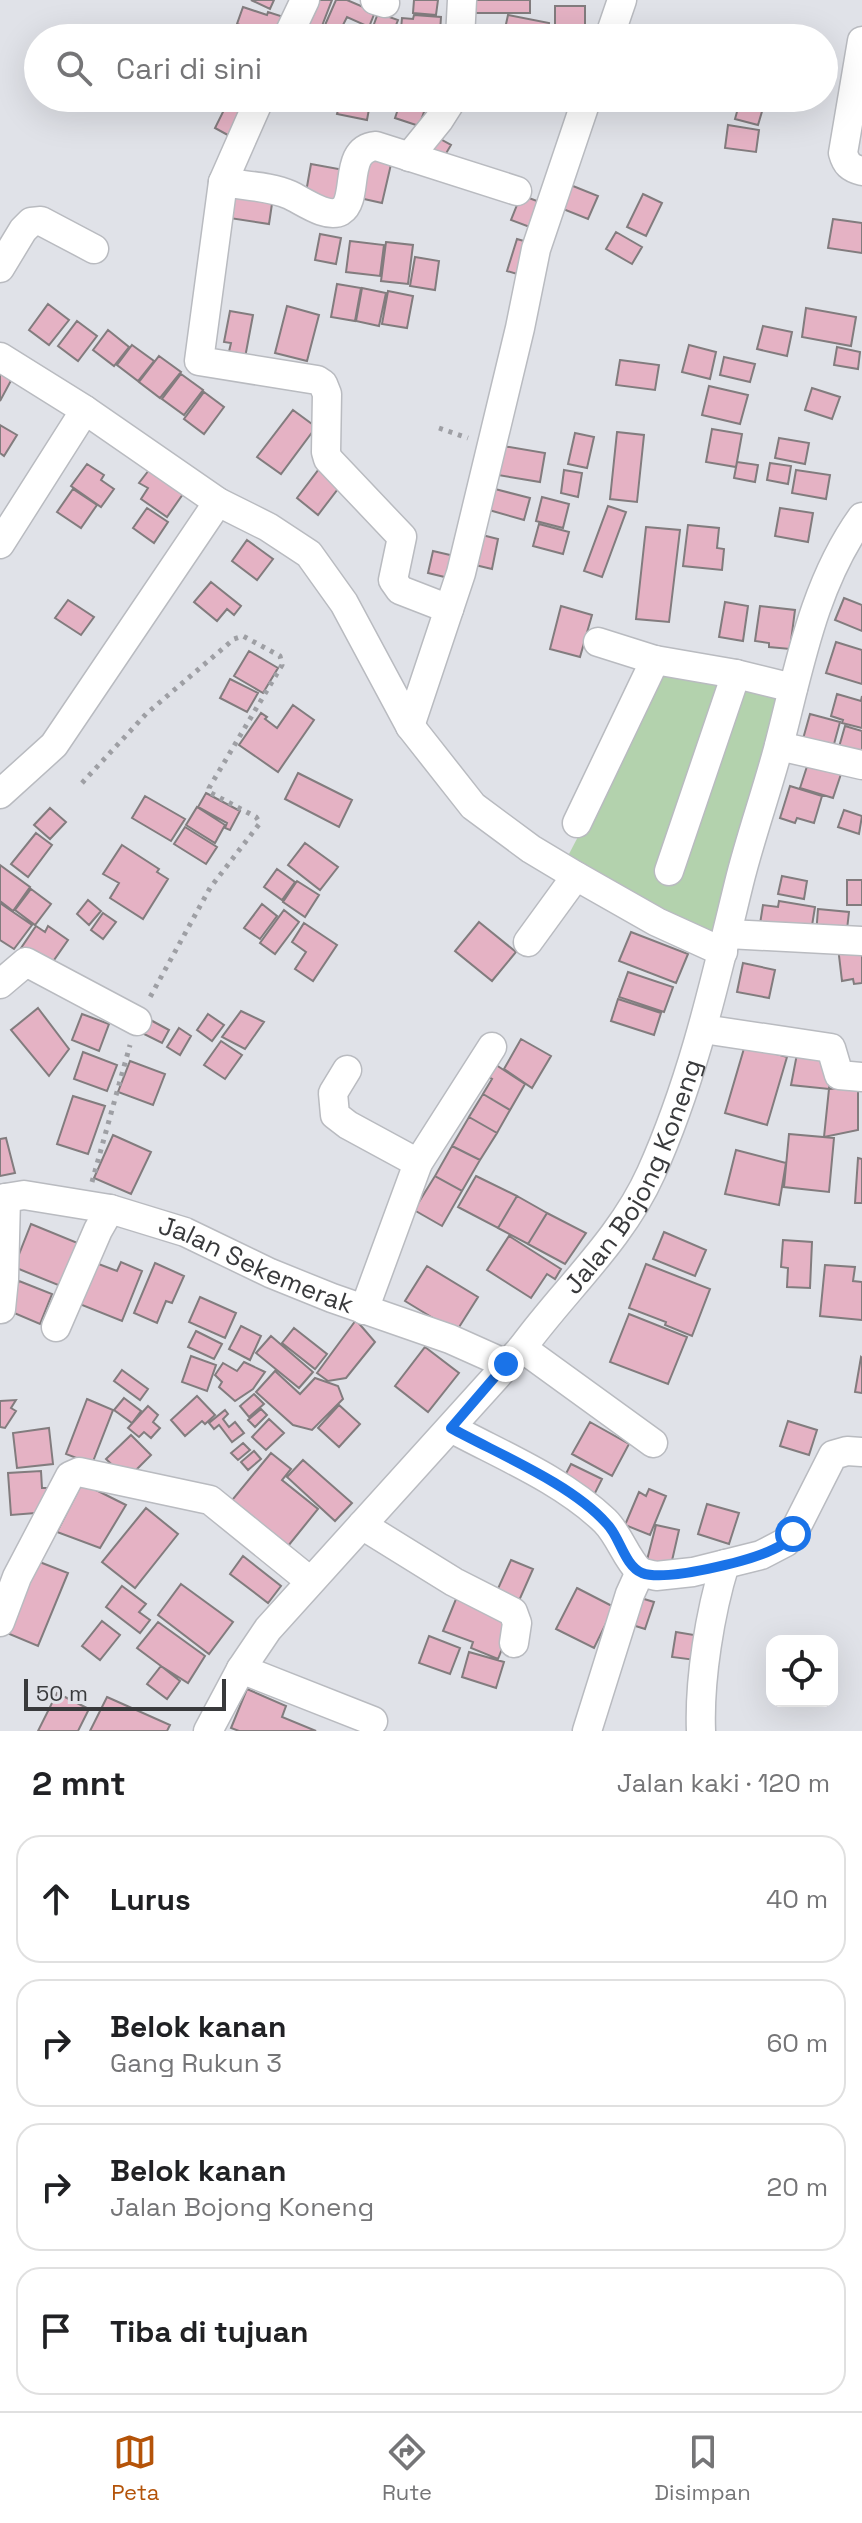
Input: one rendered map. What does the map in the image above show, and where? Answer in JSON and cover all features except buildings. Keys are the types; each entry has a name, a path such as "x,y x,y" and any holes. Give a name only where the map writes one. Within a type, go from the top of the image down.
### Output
{"street":[{"path":"294,24 305,0"},
{"path":"461,24 462,0"},
{"path":"614,24 622,0"},
{"path":"862,41 843,153 846,163 862,171"},
{"path":"254,112 223,182 199,361 317,380 323,384 327,394 328,459 402,537 394,586 449,609"},
{"path":"409,157 444,112"},
{"path":"410,726 461,573 536,249 582,112"},
{"path":"223,182 286,193 328,213 338,213 346,207 359,154 367,147 376,146 517,191"},
{"path":"0,268 31,222 41,221 94,249"},
{"path":"0,357 85,410 218,502 268,527 309,554 344,603 410,726 473,806 531,849 657,922 726,943 862,941"},
{"path":"0,544 85,410"},
{"path":"0,794 54,745 218,502"},
{"name":"Jalan Bojong Koneng","path":"215,1729 241,1669 268,1629 514,1356 618,1231 635,1206 670,1125 703,1029 739,882 811,621 837,558 862,517"},
{"path":"598,642 655,660 793,688"},
{"path":"577,823 655,660"},
{"path":"669,871 736,674"},
{"path":"779,746 862,765"},
{"path":"528,942 576,876"},
{"path":"0,984 26,962 137,1021"},
{"path":"703,1029 831,1048 839,1075 862,1077"},
{"path":"364,1310 418,1163 492,1047"},
{"path":"347,1070 333,1093 335,1115 418,1163"},
{"name":"Jalan Sekemerak","path":"3,1198 24,1195 110,1209 185,1232 270,1273 364,1310 450,1339 514,1356 653,1443"},
{"path":"1,1309 4,1279 3,1198"},
{"path":"56,1327 110,1209"},
{"path":"451,1428 548,1480 586,1505 608,1525 631,1563 640,1572 656,1576 761,1555 786,1542 793,1534 828,1460 839,1453 862,1452"},
{"path":"0,1622 8,1574 74,1473 84,1472 210,1500 310,1581"},
{"path":"362,1525 454,1582 513,1612 517,1623 514,1643"},
{"path":"701,1731 705,1661 725,1564"},
{"path":"587,1731 630,1594 640,1572"},
{"path":"241,1669 373,1721"}],"path":[{"path":"82,783 146,714 234,639 243,636 280,656 282,665 209,788 209,792 256,817 260,823 210,888"}],"green space":[{"path":"667,666 784,690 718,963 569,854"}],"route":[{"path":"506,1364 451,1428 548,1480 586,1505 608,1525 640,1572 656,1576 693,1572 761,1555 786,1542 793,1534"}]}
